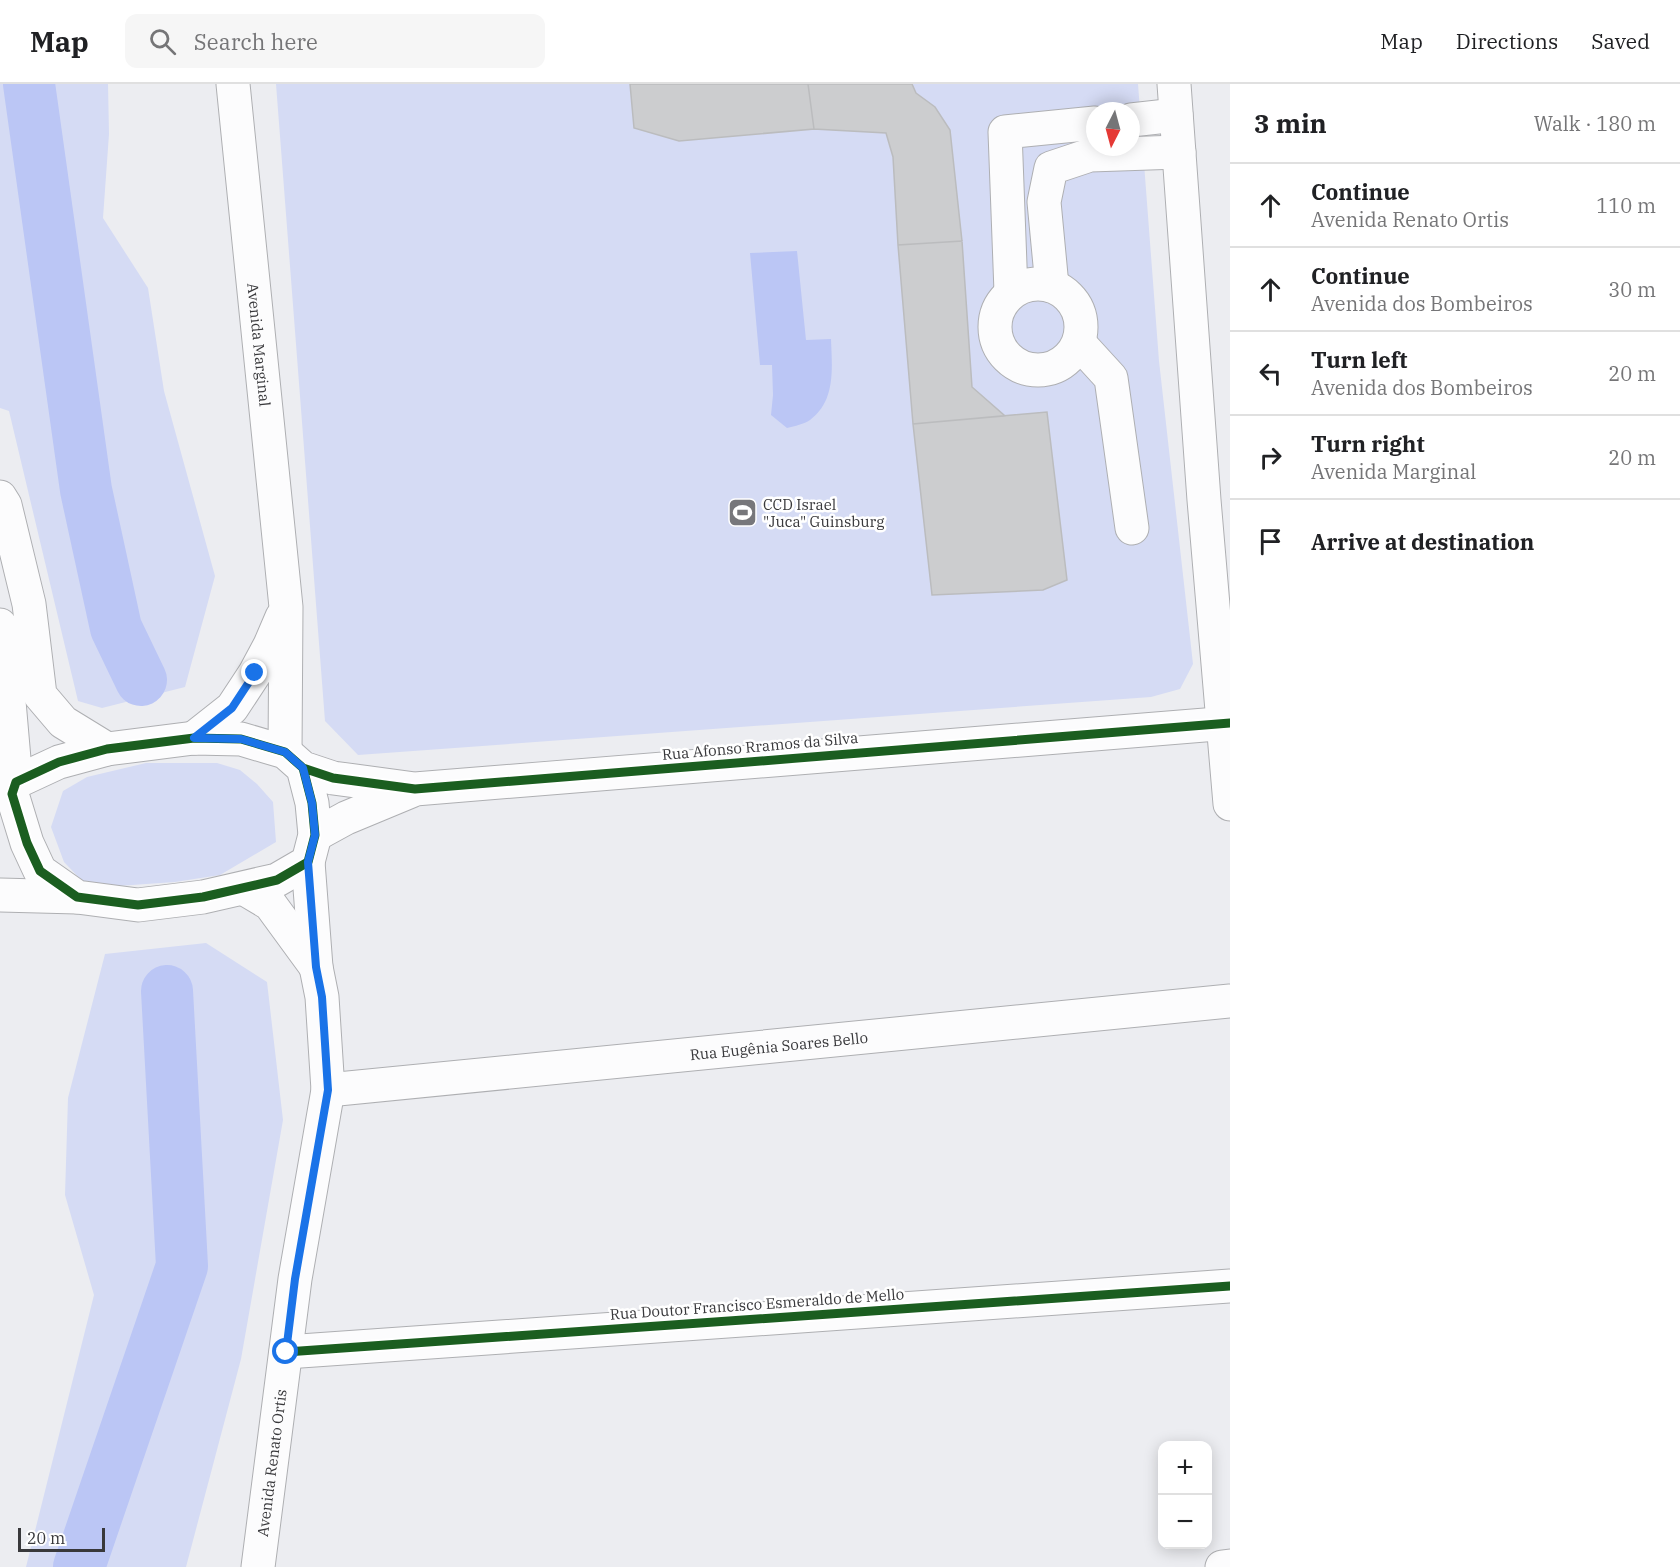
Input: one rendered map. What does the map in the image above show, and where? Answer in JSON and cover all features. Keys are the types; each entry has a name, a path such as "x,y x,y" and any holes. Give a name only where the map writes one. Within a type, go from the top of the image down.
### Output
{"street":[{"name":"Avenida Marginal","path":"233,84 286,607 294,760 312,803 311,848"},
{"path":"1140,116 1175,100 1203,488 1226,724 1230,804"},
{"path":"1011,292 1005,132 1086,124"},
{"path":"1044,202 1051,168 1090,155 1179,152"},
{"path":"1008,201 1015,183 1024,180 1037,184 1044,202 1052,286"},
{"path":"1031,284 1052,286 1065,292 1074,303 1080,316 1081,329 1078,343 1066,360 1046,370 1032,370 1018,366 1006,357 998,345 994,330 995,316 1002,302 1011,292 1031,284"},
{"path":"1078,343 1111,378 1132,528"},
{"path":"0,497 6,505 29,604 40,695 63,722 108,749"},
{"name":"Avenida Marginal","path":"194,738 232,708 270,645 286,607"},
{"path":"0,625 6,667 9,791 40,872 76,897"},
{"name":"Rua Afonso Rramos da Silva","path":"9,791 59,762 108,749 194,738 241,739 333,778 416,789 1226,724"},
{"name":"Rua Afonso Rramos da Silva","path":"0,895 76,897 138,905 245,889 277,880 346,818 416,789"},
{"name":"Avenida Renato Ortis","path":"258,1567 295,1279 328,1090 322,997 316,967 311,848"},
{"name":"Avenida Renato Ortis","path":"245,889 270,904 316,967"},
{"name":"Rua Eugênia Soares Bello","path":"328,1090 1230,1001"},
{"name":"Rua Doutor Francisco Esmeraldo de Mello","path":"286,1352 1230,1286"},
{"path":"1222,1567 1230,1566"}],"shaded area":[{"path":"0,84 108,84 109,134 103,218 148,288 164,391 215,576 185,687 102,708 78,701 9,411 0,408"},
{"name":"CCD Israel \"Juca\" Guinsburg","path":"276,84 1138,84 1139,102 1086,102 1086,156 1140,156 1140,110 1159,361 1193,664 1180,689 1151,697 358,755 325,721"},
{"path":"146,763 217,763 240,770 273,802 276,842 220,875 175,882 89,888 64,862 51,827 63,791 87,777"},
{"path":"206,943 267,982 283,1120 241,1359 186,1567 26,1567 94,1295 65,1195 68,1098 105,954"}],"water":[{"path":"797,251 806,340 831,339 832,372 828,394 818,412 810,420 787,428 771,415 772,365 760,365 750,253"}],"building":[{"path":"630,84 808,84 814,129 679,141 634,128"},
{"path":"808,84 912,84 916,93 935,107 950,130 962,241 898,245 893,157 886,133 814,129"},
{"path":"962,241 972,387 1005,416 913,424 898,245"},
{"path":"1047,412 1067,580 1043,590 932,595 913,424"}],"waterway":[{"path":"29,84 86,490 116,628 141,680"},
{"path":"79,1567 182,1266 167,991"}],"cycle path":[{"path":"303,768 312,803 315,835 308,862 277,880 203,897 138,905 77,897 40,871 27,843 12,794 16,782 59,762 107,749 194,738 241,739 285,752 303,768 333,778 415,789 1230,723"},
{"path":"286,1352 1230,1286"}],"place":[{"name":"CCD Israel \"Juca\" Guinsburg","path":"742,513"}],"route":[{"path":"255,673 232,708 194,738 241,739 285,752 303,768 312,803 315,835 308,862 316,967 322,997 328,1090 295,1279 286,1352"}]}
